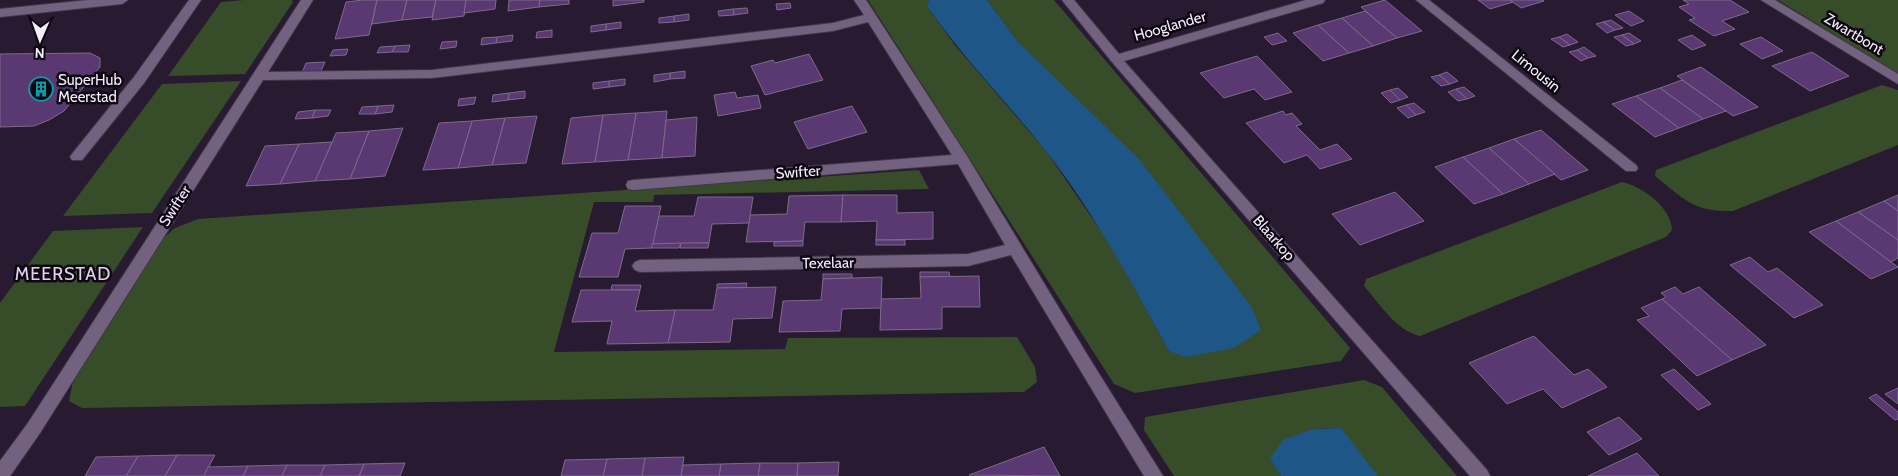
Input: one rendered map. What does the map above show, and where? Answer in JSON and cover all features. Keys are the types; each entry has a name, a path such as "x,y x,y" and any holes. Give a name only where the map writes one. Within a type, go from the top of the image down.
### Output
{"street":[{"path":"0,13 122,0"},
{"path":"77,157 139,80 195,0"},
{"name":"Swifter","path":"0,476 307,0"},
{"path":"860,0 962,159 1154,476"},
{"name":"Blaarkop","path":"1068,0 1116,59 1481,476"},
{"name":"Hooglander","path":"1116,59 1319,0"},
{"name":"Limousin","path":"1422,0 1630,168"},
{"name":"Zwartbont","path":"1767,0 1898,80"},
{"path":"258,76 432,74 833,27 871,17"},
{"name":"Swifter","path":"633,185 962,159"},
{"name":"Texelaar","path":"640,266 968,260 1015,248"}],"green space":[{"path":"292,0 293,2 245,74 168,76 221,2"},
{"path":"868,0 929,0 927,6 954,44 1046,151 1112,247 1169,351 1019,43 987,0 1054,0 1350,348 1341,361 1135,393 1114,384"},
{"path":"1778,0 1898,0 1898,74"},
{"path":"241,81 152,213 63,216 162,84"},
{"path":"1882,85 1898,90 1898,145 1733,211 1719,211 1698,206 1682,197 1655,176 1656,170"},
{"path":"919,170 929,189 654,195 653,202 594,202 554,352 785,349 788,338 1017,337 1035,367 1037,382 1024,392 82,408 69,401 73,381 161,240 175,228 198,219"},
{"path":"1622,182 1639,188 1655,199 1661,206 1667,214 1672,230 1666,237 1420,336 1411,333 1396,322 1364,286 1366,279"},
{"path":"143,227 25,406 0,407 0,303 53,231"},
{"path":"1364,380 1382,387 1457,476 1378,476 1340,428 1313,429 1270,459 1281,476 1174,476 1144,430 1145,417"}],"water":[{"path":"929,0 987,0 1019,43 1139,159 1251,306 1261,330 1234,348 1185,357 1169,351 1111,248 1080,198 1045,150 941,25 927,6"},
{"path":"1341,428 1378,476 1281,476 1270,459 1283,440 1313,429"}],"building":[{"path":"377,0 369,35 335,39 346,2"},
{"path":"377,0 407,0 402,20 372,24"},
{"path":"407,0 436,0 432,17 402,20"},
{"path":"436,0 466,0 464,16 432,20"},
{"path":"466,0 496,0 495,9 464,13"},
{"path":"509,0 540,0 539,7 508,11"},
{"path":"540,0 569,0 569,4 539,7"},
{"path":"613,0 644,0 644,2 613,6"},
{"path":"1385,0 1422,31 1397,38 1361,7"},
{"path":"1478,0 1510,0 1513,2 1490,9"},
{"path":"1510,0 1542,0 1544,1 1521,8"},
{"path":"1683,0 1730,0 1749,12 1722,21 1735,29 1714,36 1689,20 1695,18 1679,7 1689,4"},
{"path":"790,3 791,8 777,10 776,4"},
{"path":"747,8 748,13 734,15 733,9"},
{"path":"733,9 734,15 719,16 718,11"},
{"path":"1365,11 1397,38 1373,46 1342,18"},
{"path":"1629,11 1644,21 1631,26 1615,15"},
{"path":"689,14 689,20 674,22 674,16"},
{"path":"674,16 674,22 659,23 659,18"},
{"path":"1342,18 1373,46 1349,53 1318,25"},
{"path":"1611,20 1623,28 1615,30 1603,22"},
{"path":"621,22 621,28 606,30 606,24"},
{"path":"1603,22 1615,30 1607,33 1596,24"},
{"path":"606,24 606,30 591,32 591,26"},
{"path":"1318,25 1349,53 1323,61 1293,33"},
{"path":"552,30 552,37 536,38 537,32"},
{"path":"1278,33 1287,41 1272,45 1264,37"},
{"path":"1629,33 1641,41 1634,44 1622,35"},
{"path":"1567,34 1578,42 1570,45 1559,37"},
{"path":"513,35 512,41 496,43 497,37"},
{"path":"1622,35 1634,44 1626,46 1614,37"},
{"path":"1692,35 1706,45 1692,50 1678,40"},
{"path":"497,37 496,43 481,45 482,38"},
{"path":"1559,37 1570,45 1563,47 1551,39"},
{"path":"1761,37 1783,51 1762,59 1740,44"},
{"path":"457,41 456,47 440,49 442,42"},
{"path":"410,45 408,52 392,52 395,46"},
{"path":"395,46 392,52 377,53 380,47"},
{"path":"1584,47 1596,56 1588,58 1577,50"},
{"path":"348,49 346,55 330,56 333,50"},
{"path":"1577,50 1588,58 1581,61 1569,52"},
{"path":"1812,52 1849,76 1810,91 1772,66"},
{"name":"SuperHub Meerstad","path":"90,53 100,58 100,67 64,111 34,126 0,127 0,54"},
{"path":"809,54 823,80 765,95 751,66 773,60 775,63"},
{"path":"1257,56 1292,92 1265,100 1254,89 1224,98 1200,73"},
{"path":"325,62 321,71 302,73 306,63"},
{"path":"1701,67 1758,107 1733,116 1677,76"},
{"path":"685,71 685,78 670,79 670,73"},
{"path":"1447,72 1458,81 1450,84 1439,75"},
{"path":"670,73 670,79 654,82 654,75"},
{"path":"1439,75 1450,84 1441,86 1431,77"},
{"path":"625,79 625,85 609,87 609,81"},
{"path":"1682,80 1726,111 1703,119 1660,88"},
{"path":"609,81 609,87 593,89 593,83"},
{"path":"1464,87 1475,96 1467,99 1456,89"},
{"path":"1398,88 1408,97 1400,100 1390,90"},
{"path":"1660,88 1703,119 1679,128 1636,96"},
{"path":"1456,89 1467,99 1458,101 1448,92"},
{"path":"1390,90 1400,100 1391,103 1381,93"},
{"path":"525,91 525,98 508,100 509,93"},
{"path":"735,92 737,98 758,95 761,108 718,116 714,95"},
{"path":"509,93 508,100 492,102 493,95"},
{"path":"1636,96 1679,128 1655,137 1612,104"},
{"path":"476,97 474,104 458,106 459,99"},
{"path":"1414,103 1425,112 1416,115 1406,105"},
{"path":"394,105 392,112 375,114 378,106"},
{"path":"1406,105 1416,115 1408,118 1397,108"},
{"path":"378,106 375,114 359,114 362,107"},
{"path":"852,106 867,132 808,149 794,122"},
{"path":"315,110 331,110 328,116 312,118"},
{"path":"315,110 312,118 295,119 298,112"},
{"path":"667,111 662,158 628,160 636,113"},
{"path":"1283,111 1286,115 1292,113 1302,124 1296,126 1320,150 1337,144 1352,159 1320,169 1307,155 1284,163 1246,123"},
{"path":"636,113 628,160 595,162 603,115"},
{"path":"603,115 595,162 562,164 571,118"},
{"path":"537,116 526,163 492,165 505,118"},
{"path":"697,117 695,156 662,158 666,120"},
{"path":"505,118 492,165 458,168 472,121"},
{"path":"472,121 458,168 423,170 439,123"},
{"path":"403,128 385,176 350,179 369,131"},
{"path":"1541,130 1588,170 1561,180 1514,139"},
{"path":"369,131 350,179 315,181 336,133"},
{"path":"1514,139 1555,174 1529,184 1489,148"},
{"path":"332,142 315,181 280,184 299,144"},
{"path":"299,144 280,184 246,186 265,146"},
{"path":"1489,148 1529,184 1503,194 1463,157"},
{"path":"1463,157 1503,194 1474,204 1435,167"},
{"path":"1395,192 1424,221 1360,245 1332,214"},
{"path":"843,195 841,222 805,222 803,241 746,242 750,215 787,214 789,196"},
{"path":"843,195 897,195 897,213 933,212 933,239 876,240 877,221 841,222"},
{"path":"1898,195 1898,211 1884,201"},
{"path":"698,197 753,197 749,223 712,224 709,243 652,244 659,216 694,216"},
{"path":"1884,201 1898,211 1898,240 1858,212"},
{"path":"625,206 661,206 652,248 625,249 618,277 579,277 592,233 618,233"},
{"path":"1858,212 1898,240 1898,258 1891,262 1836,221"},
{"path":"1836,221 1898,267 1871,279 1809,232"},
{"path":"876,240 905,240 905,245 876,245"},
{"path":"803,241 803,246 774,246 774,242"},
{"path":"681,243 709,243 708,248 680,248"},
{"path":"681,243 679,248 652,248 652,244"},
{"path":"1750,257 1768,272 1777,268 1823,305 1794,318 1730,265"},
{"path":"920,272 949,272 950,277 920,277"},
{"path":"823,274 852,274 852,278 823,279"},
{"path":"979,276 980,307 942,307 942,329 880,330 881,299 921,298 920,277"},
{"path":"882,277 881,308 842,309 840,331 779,332 783,301 821,300 823,279"},
{"path":"747,283 746,288 717,288 717,284"},
{"path":"612,285 641,285 640,290 611,290"},
{"path":"776,287 772,318 733,319 730,342 668,343 675,310 713,310 717,288"},
{"path":"1675,287 1683,294 1699,287 1766,345 1732,360 1662,299 1666,297 1661,293"},
{"path":"581,290 640,290 635,311 675,310 668,343 607,344 612,321 572,322"},
{"path":"1662,299 1732,360 1697,376 1637,320 1649,316 1641,308"},
{"path":"1534,336 1574,375 1588,369 1607,387 1562,408 1543,389 1507,404 1469,363"},
{"path":"1674,369 1711,404 1698,410 1661,375"},
{"path":"1898,388 1898,404 1885,394"},
{"path":"1876,394 1898,412 1898,419 1895,420 1869,398"},
{"path":"1619,417 1642,439 1609,455 1587,432"},
{"path":"1044,447 1060,476 969,475"},
{"path":"1637,453 1659,476 1588,476"},
{"path":"177,455 215,455 204,476 165,476"},
{"path":"177,455 165,476 126,476 138,456"},
{"path":"138,456 126,476 85,476 96,457"},
{"path":"684,457 681,476 642,476 645,458"},
{"path":"645,458 642,476 603,476 607,459"},
{"path":"607,459 603,476 561,476 565,460"},
{"path":"839,462 838,476 797,476 798,463"},
{"path":"405,463 400,476 359,476 364,464"},
{"path":"760,463 798,463 797,476 758,476"},
{"path":"760,463 758,476 719,476 721,464"},
{"path":"364,464 359,476 320,476 325,465"},
{"path":"721,464 719,476 681,476 683,465"},
{"path":"287,465 282,476 243,476 248,466"},
{"path":"287,465 325,465 320,476 282,476"},
{"path":"248,466 243,476 204,476 208,467"}],"place":[{"name":"SuperHub Meerstad","path":"41,89"}],"district":[{"name":"MEERSTAD","path":"63,274"}]}
